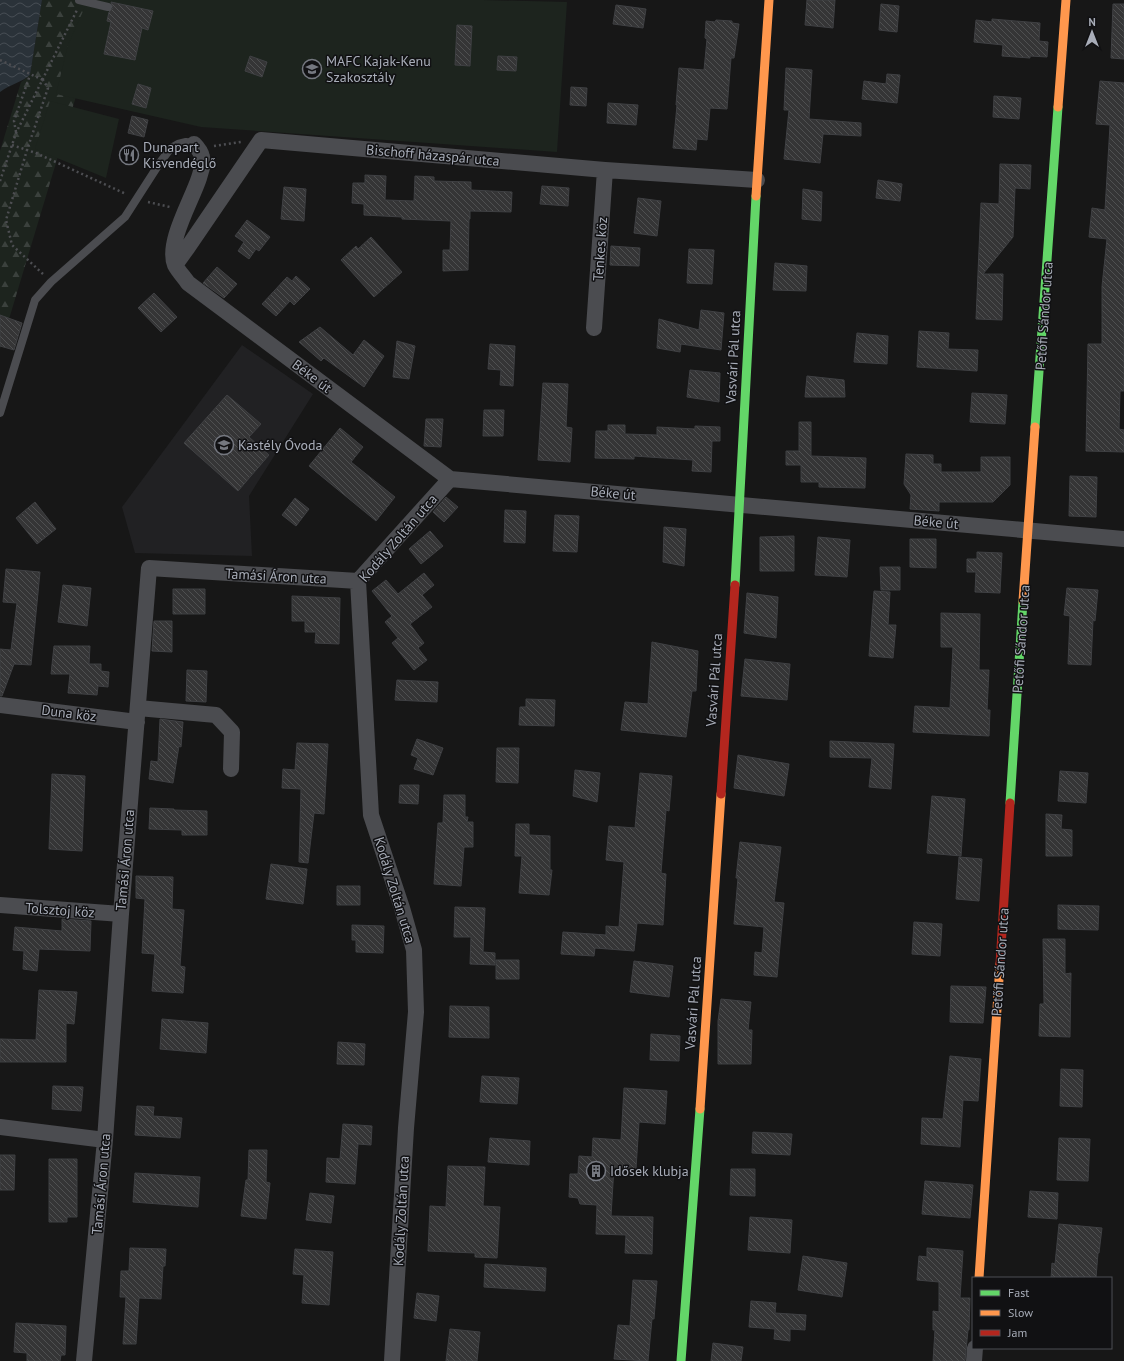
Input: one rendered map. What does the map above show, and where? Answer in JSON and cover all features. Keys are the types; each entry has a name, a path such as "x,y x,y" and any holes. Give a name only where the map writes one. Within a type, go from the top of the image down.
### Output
{"street":[{"name":"Vasvári Pál utca","path":"681,1361 701,1091 740,505 757,180 769,0"},
{"name":"Petőfi Sándor utca","path":"979,1277 1028,531 1066,0"},
{"name":"Bischoff házaspár utca","path":"261,140 606,170 757,180"},
{"path":"175,265 261,140"},
{"path":"175,265 173,252 175,236 196,187 202,167 202,156 196,146"},
{"name":"Tenkes köz","path":"594,328 606,170"},
{"name":"Béke út","path":"175,265 188,282 450,479 1124,539"},
{"name":"Kodály Zoltán utca","path":"392,1361 406,1128 416,1012 414,950 402,908 371,815 358,581 450,479"},
{"name":"Tamási Áron utca","path":"84,1361 105,1140 121,914 149,568 358,581"},
{"name":"Duna köz","path":"0,705 138,715 216,715 232,732 231,769"},
{"name":"Tolsztoj köz","path":"0,905 121,914"},
{"path":"0,1127 105,1140"},
{"path":"974,1361 975,1349"}],"lane":[{"path":"81,0 108,7"},
{"path":"0,413 35,300 51,282 125,217 171,148 186,142 196,146"}],"path":[{"path":"0,181 16,133 81,0"},
{"path":"0,60 43,80 48,88 27,150 6,220 12,245 51,282"},
{"path":"16,133 14,121 30,75"},
{"path":"196,146 261,140"},
{"path":"12,145 27,150 137,199 156,204"}],"shaded area":[{"name":"Kastély Óvoda","path":"242,345 313,394 249,496 252,556 135,553 122,507"}],"green space":[{"path":"42,0 105,0 0,349 0,151 21,82 30,75"},
{"name":"MAFC Kajak-Kenu Szakosztály","path":"88,0 483,0 567,2 557,152 201,127 56,94 68,45"},
{"path":"50,101 119,119 106,178 35,149"}],"water":[{"path":"0,0 42,0 30,75 0,92"}],"building":[{"path":"807,0 835,0 833,28 805,25"},
{"path":"111,2 153,11 148,30 142,28 135,60 104,54 111,22 107,21 109,12 113,8"},
{"path":"881,4 899,6 897,32 879,30"},
{"path":"1113,4 1124,4 1124,59 1111,58"},
{"path":"616,5 646,9 643,28 613,24"},
{"path":"992,19 1040,23 1039,41 1048,42 1047,57 1030,56 1030,58 1002,56 1003,45 974,42 976,20 992,22"},
{"path":"716,20 732,21 732,23 739,24 734,58 731,58 727,109 710,108 707,140 697,139 696,150 673,148 679,68 704,70 707,39 705,38 706,21 715,22"},
{"path":"457,25 472,26 470,66 455,65"},
{"path":"250,56 267,62 262,77 245,71"},
{"path":"498,56 517,57 516,71 497,70"},
{"path":"786,68 812,70 809,119 861,123 861,136 823,134 820,163 784,159 789,110 784,110"},
{"path":"887,74 900,75 897,103 862,99 864,81 886,84"},
{"path":"1100,81 1124,83 1124,391 1120,391 1119,429 1124,430 1124,452 1086,451 1088,344 1102,344 1102,286 1107,239 1089,237 1092,208 1105,210 1110,125 1096,124"},
{"path":"138,84 151,88 146,108 132,104"},
{"path":"571,87 587,88 586,106 570,105"},
{"path":"994,96 1021,98 1019,119 993,117"},
{"path":"608,103 638,105 636,125 607,123"},
{"path":"132,116 148,120 144,137 128,133"},
{"path":"1000,164 1031,165 1030,189 1015,188 1013,237 983,274 1003,274 1002,320 976,319 981,203 999,204"},
{"path":"365,175 386,176 385,200 414,201 415,176 434,177 434,181 471,182 471,190 512,192 511,212 470,211 468,270 443,271 443,250 450,250 451,221 402,219 402,217 364,215 364,204 352,203 353,183 365,183"},
{"path":"878,180 902,184 900,201 876,198"},
{"path":"542,186 569,188 568,206 540,204"},
{"path":"284,187 306,189 304,221 281,219"},
{"path":"803,189 822,192 821,221 802,219"},
{"path":"638,198 661,201 657,236 634,233"},
{"path":"247,220 270,237 259,251 256,249 249,259 238,251 244,242 235,236"},
{"path":"371,237 402,272 374,297 341,260 356,246 358,249"},
{"path":"611,246 640,248 639,266 610,265"},
{"path":"689,249 714,250 712,284 687,283"},
{"path":"775,263 807,266 806,291 773,290"},
{"path":"217,267 237,284 224,298 203,283"},
{"path":"296,276 310,289 294,305 290,301 276,316 262,304 287,277 292,281"},
{"path":"154,293 177,317 161,332 138,308"},
{"path":"701,310 724,313 721,350 681,344 680,352 657,348 659,319 699,330"},
{"path":"0,315 22,323 14,350 0,346"},
{"path":"320,327 353,355 364,340 384,356 364,387 324,358 321,361 299,342"},
{"path":"919,331 949,333 948,349 978,350 977,371 917,367"},
{"path":"857,333 888,336 887,364 854,362"},
{"path":"397,341 415,346 409,379 393,377"},
{"path":"490,344 515,346 513,386 500,385 501,370 488,369"},
{"path":"690,370 720,373 719,402 687,397"},
{"path":"807,376 844,380 845,397 805,397"},
{"path":"543,383 568,384 566,427 572,428 570,462 538,460"},
{"path":"972,393 1007,395 1005,424 970,422"},
{"path":"227,395 261,424 249,437 269,455 238,491 184,443"},
{"path":"484,410 504,410 503,436 483,436"},
{"path":"426,419 443,419 441,447 424,446"},
{"path":"799,422 811,422 811,456 866,458 865,488 819,487 819,482 801,482 801,465 786,465 786,451 799,451"},
{"path":"608,425 625,425 625,434 657,435 657,427 695,429 695,426 720,427 720,441 712,441 711,472 692,471 693,460 634,456 634,459 595,458 596,431 608,431"},
{"path":"340,428 363,447 351,462 395,497 376,521 309,466"},
{"path":"906,454 933,455 933,464 941,464 941,472 981,472 981,457 1010,457 1010,485 993,502 939,502 939,511 910,509 911,495 904,484"},
{"path":"1070,476 1097,477 1096,517 1069,516"},
{"path":"446,497 458,507 444,522 433,512"},
{"path":"295,498 309,509 296,526 282,515"},
{"path":"35,502 56,529 37,544 16,518"},
{"path":"505,510 526,511 525,543 504,542"},
{"path":"555,515 579,516 577,552 553,551"},
{"path":"664,527 686,529 684,566 663,562"},
{"path":"430,531 443,546 421,564 409,549"},
{"path":"794,536 794,571 760,571 760,537"},
{"path":"818,537 850,540 847,577 815,575"},
{"path":"910,539 936,539 936,568 910,567"},
{"path":"977,552 1002,553 1000,593 975,592 976,572 967,572 967,559 977,559"},
{"path":"880,567 900,567 900,590 881,590"},
{"path":"6,569 40,572 31,665 14,664 2,696 0,696 0,649 11,650 17,603 3,602"},
{"path":"424,573 434,585 422,595 432,607 410,624 424,643 418,648 427,660 414,670 392,643 398,638 385,622 392,616 372,591 386,580 398,594"},
{"path":"63,585 91,588 87,626 58,622"},
{"path":"1067,588 1098,590 1095,621 1093,620 1091,665 1068,664 1070,616 1064,615"},
{"path":"173,589 205,589 205,614 173,614"},
{"path":"874,591 890,592 888,625 896,625 893,658 869,656"},
{"path":"747,593 778,597 776,638 744,633"},
{"path":"292,596 340,598 339,644 315,643 316,632 305,632 305,621 292,621"},
{"path":"941,613 980,614 979,670 989,670 987,710 990,710 989,736 913,732 915,706 950,708 953,647 941,647"},
{"path":"154,621 172,621 172,652 152,651"},
{"path":"652,642 698,651 696,691 692,691 686,737 621,730 625,702 648,704"},
{"path":"54,646 90,646 89,664 101,664 101,671 109,672 108,687 98,686 97,695 68,693 70,674 51,674"},
{"path":"745,659 790,664 787,700 741,696"},
{"path":"187,670 207,671 206,702 186,701"},
{"path":"397,680 438,682 437,702 395,700"},
{"path":"526,699 555,700 554,726 519,725 520,707 526,707"},
{"path":"160,719 183,722 181,747 179,746 173,783 149,779 151,761 158,762"},
{"path":"417,739 443,748 433,775 414,769 418,758 411,755"},
{"path":"830,741 894,744 891,789 869,787 872,758 830,757"},
{"path":"297,743 328,744 324,814 314,813 308,863 299,862 301,789 282,788 283,769 295,770"},
{"path":"497,748 519,748 518,783 496,782"},
{"path":"738,755 789,764 784,796 734,788"},
{"path":"575,770 600,773 597,802 573,796"},
{"path":"1060,771 1088,773 1086,803 1058,801"},
{"path":"640,773 672,776 669,811 666,810 661,873 666,874 663,925 637,923 634,951 595,948 594,956 561,954 563,932 606,935 606,926 619,927 624,862 606,860 609,826 635,828"},
{"path":"52,774 85,776 82,851 49,849"},
{"path":"400,785 419,785 418,804 399,803"},
{"path":"444,795 465,795 465,817 468,817 467,822 473,822 473,847 464,847 461,886 434,884 438,823 443,823"},
{"path":"932,796 965,799 961,856 927,853"},
{"path":"150,808 207,811 207,835 182,835 182,830 149,829"},
{"path":"1046,814 1062,815 1061,829 1072,830 1072,856 1046,856"},
{"path":"516,824 529,824 529,835 550,836 550,870 552,870 549,895 519,893 522,856 515,856"},
{"path":"740,842 781,847 774,902 784,903 777,977 754,975 755,952 762,953 764,927 734,924 738,878 736,878"},
{"path":"959,857 982,859 979,901 956,899"},
{"path":"271,864 307,869 303,904 266,899"},
{"path":"136,876 173,877 172,909 184,910 180,966 185,967 183,993 152,991 155,954 142,953 145,899 136,898"},
{"path":"337,886 360,886 360,905 337,905"},
{"path":"1058,905 1099,906 1098,930 1058,929"},
{"path":"455,907 485,908 483,952 495,953 495,965 470,964 471,937 454,937"},
{"path":"62,919 91,921 90,951 39,949 37,971 23,969 24,951 13,950 15,927 62,931"},
{"path":"914,922 942,924 940,956 912,954"},
{"path":"352,925 384,926 383,953 356,952 356,940 352,940"},
{"path":"1043,939 1065,939 1065,974 1071,973 1070,1037 1039,1036 1040,1004 1044,1004"},
{"path":"496,960 519,960 519,979 496,979"},
{"path":"634,961 673,966 669,997 630,992"},
{"path":"951,986 986,987 983,1023 950,1022"},
{"path":"39,990 77,992 74,1024 66,1023 66,1062 0,1062 0,1039 36,1040"},
{"path":"721,999 751,1002 748,1030 752,1030 751,1064 718,1064 718,1021"},
{"path":"450,1006 489,1007 489,1038 449,1037"},
{"path":"162,1019 208,1023 206,1053 160,1049"},
{"path":"651,1034 680,1036 679,1061 650,1060"},
{"path":"338,1042 365,1044 364,1065 337,1064"},
{"path":"950,1056 981,1059 978,1101 963,1100 960,1147 921,1144 922,1118 943,1119"},
{"path":"1061,1069 1083,1070 1082,1107 1060,1106"},
{"path":"482,1076 519,1078 517,1104 480,1102"},
{"path":"53,1086 83,1087 81,1111 52,1109"},
{"path":"624,1088 667,1091 665,1124 639,1122 636,1169 614,1167 611,1216 653,1217 652,1254 625,1253 626,1235 596,1234 597,1205 580,1204 578,1198 569,1197 570,1174 578,1174 579,1156 592,1157 593,1138 621,1140"},
{"path":"137,1106 154,1107 153,1116 182,1118 180,1138 135,1135"},
{"path":"343,1124 372,1126 371,1145 358,1144 355,1184 326,1182 327,1158 340,1159"},
{"path":"753,1132 792,1134 790,1155 752,1153"},
{"path":"490,1138 530,1141 529,1165 488,1162"},
{"path":"1059,1138 1090,1139 1088,1181 1057,1180"},
{"path":"249,1150 267,1150 266,1182 270,1183 266,1219 241,1216 246,1180 248,1180"},
{"path":"0,1155 15,1155 14,1190 0,1190"},
{"path":"49,1159 77,1159 77,1217 67,1217 67,1222 49,1222"},
{"path":"448,1166 485,1167 483,1206 500,1207 497,1258 475,1257 475,1253 428,1251 430,1206 446,1207"},
{"path":"731,1169 755,1169 755,1196 730,1195"},
{"path":"135,1173 200,1177 198,1207 133,1202"},
{"path":"925,1181 973,1185 970,1218 922,1214"},
{"path":"1030,1191 1058,1193 1057,1219 1028,1217"},
{"path":"310,1193 334,1196 331,1223 306,1220"},
{"path":"750,1217 792,1220 790,1253 748,1250"},
{"path":"1059,1224 1102,1228 1096,1277 1051,1277 1052,1263 1055,1264"},
{"path":"130,1248 166,1249 165,1266 163,1266 161,1299 139,1298 136,1344 123,1344 126,1297 120,1297 121,1271 129,1271"},
{"path":"927,1248 963,1251 960,1298 970,1298 969,1330 965,1361 933,1361 935,1330 933,1330 933,1311 939,1312 939,1282 917,1280 919,1256 927,1257"},
{"path":"295,1249 333,1252 329,1305 302,1303 304,1275 293,1274"},
{"path":"803,1256 847,1263 842,1297 798,1290"},
{"path":"485,1264 546,1268 545,1291 484,1287"},
{"path":"633,1280 657,1281 654,1319 652,1319 648,1361 614,1359 618,1325 630,1326"},
{"path":"417,1293 439,1296 436,1321 414,1318"},
{"path":"751,1301 776,1303 775,1313 806,1315 805,1330 790,1329 790,1341 774,1339 775,1329 749,1327"},
{"path":"16,1323 66,1326 65,1355 61,1355 60,1361 27,1361 27,1353 14,1352"},
{"path":"450,1329 480,1332 477,1361 446,1361"},
{"path":"713,1343 743,1347 741,1361 711,1361"}],"traffic: fast":[{"path":"1035,427 1058,107"},
{"path":"735,585 756,196"},
{"path":"1010,803 1023,601"},
{"path":"681,1361 700,1109"}],"traffic: slow":[{"path":"756,196 769,0"},
{"path":"1058,107 1066,0"},
{"path":"1023,601 1035,427"},
{"path":"700,1109 721,794"},
{"path":"979,1277 1000,964"}],"traffic: jam":[{"path":"721,794 735,585"},
{"path":"1000,964 1010,803"}],"place":[{"name":"MAFC Kajak-Kenu Szakosztály","path":"312,69"},
{"name":"Dunapart Kisvendéglő","path":"129,155"},
{"name":"Kastély Óvoda","path":"224,445"},
{"name":"Idősek klubja","path":"596,1171"}]}
